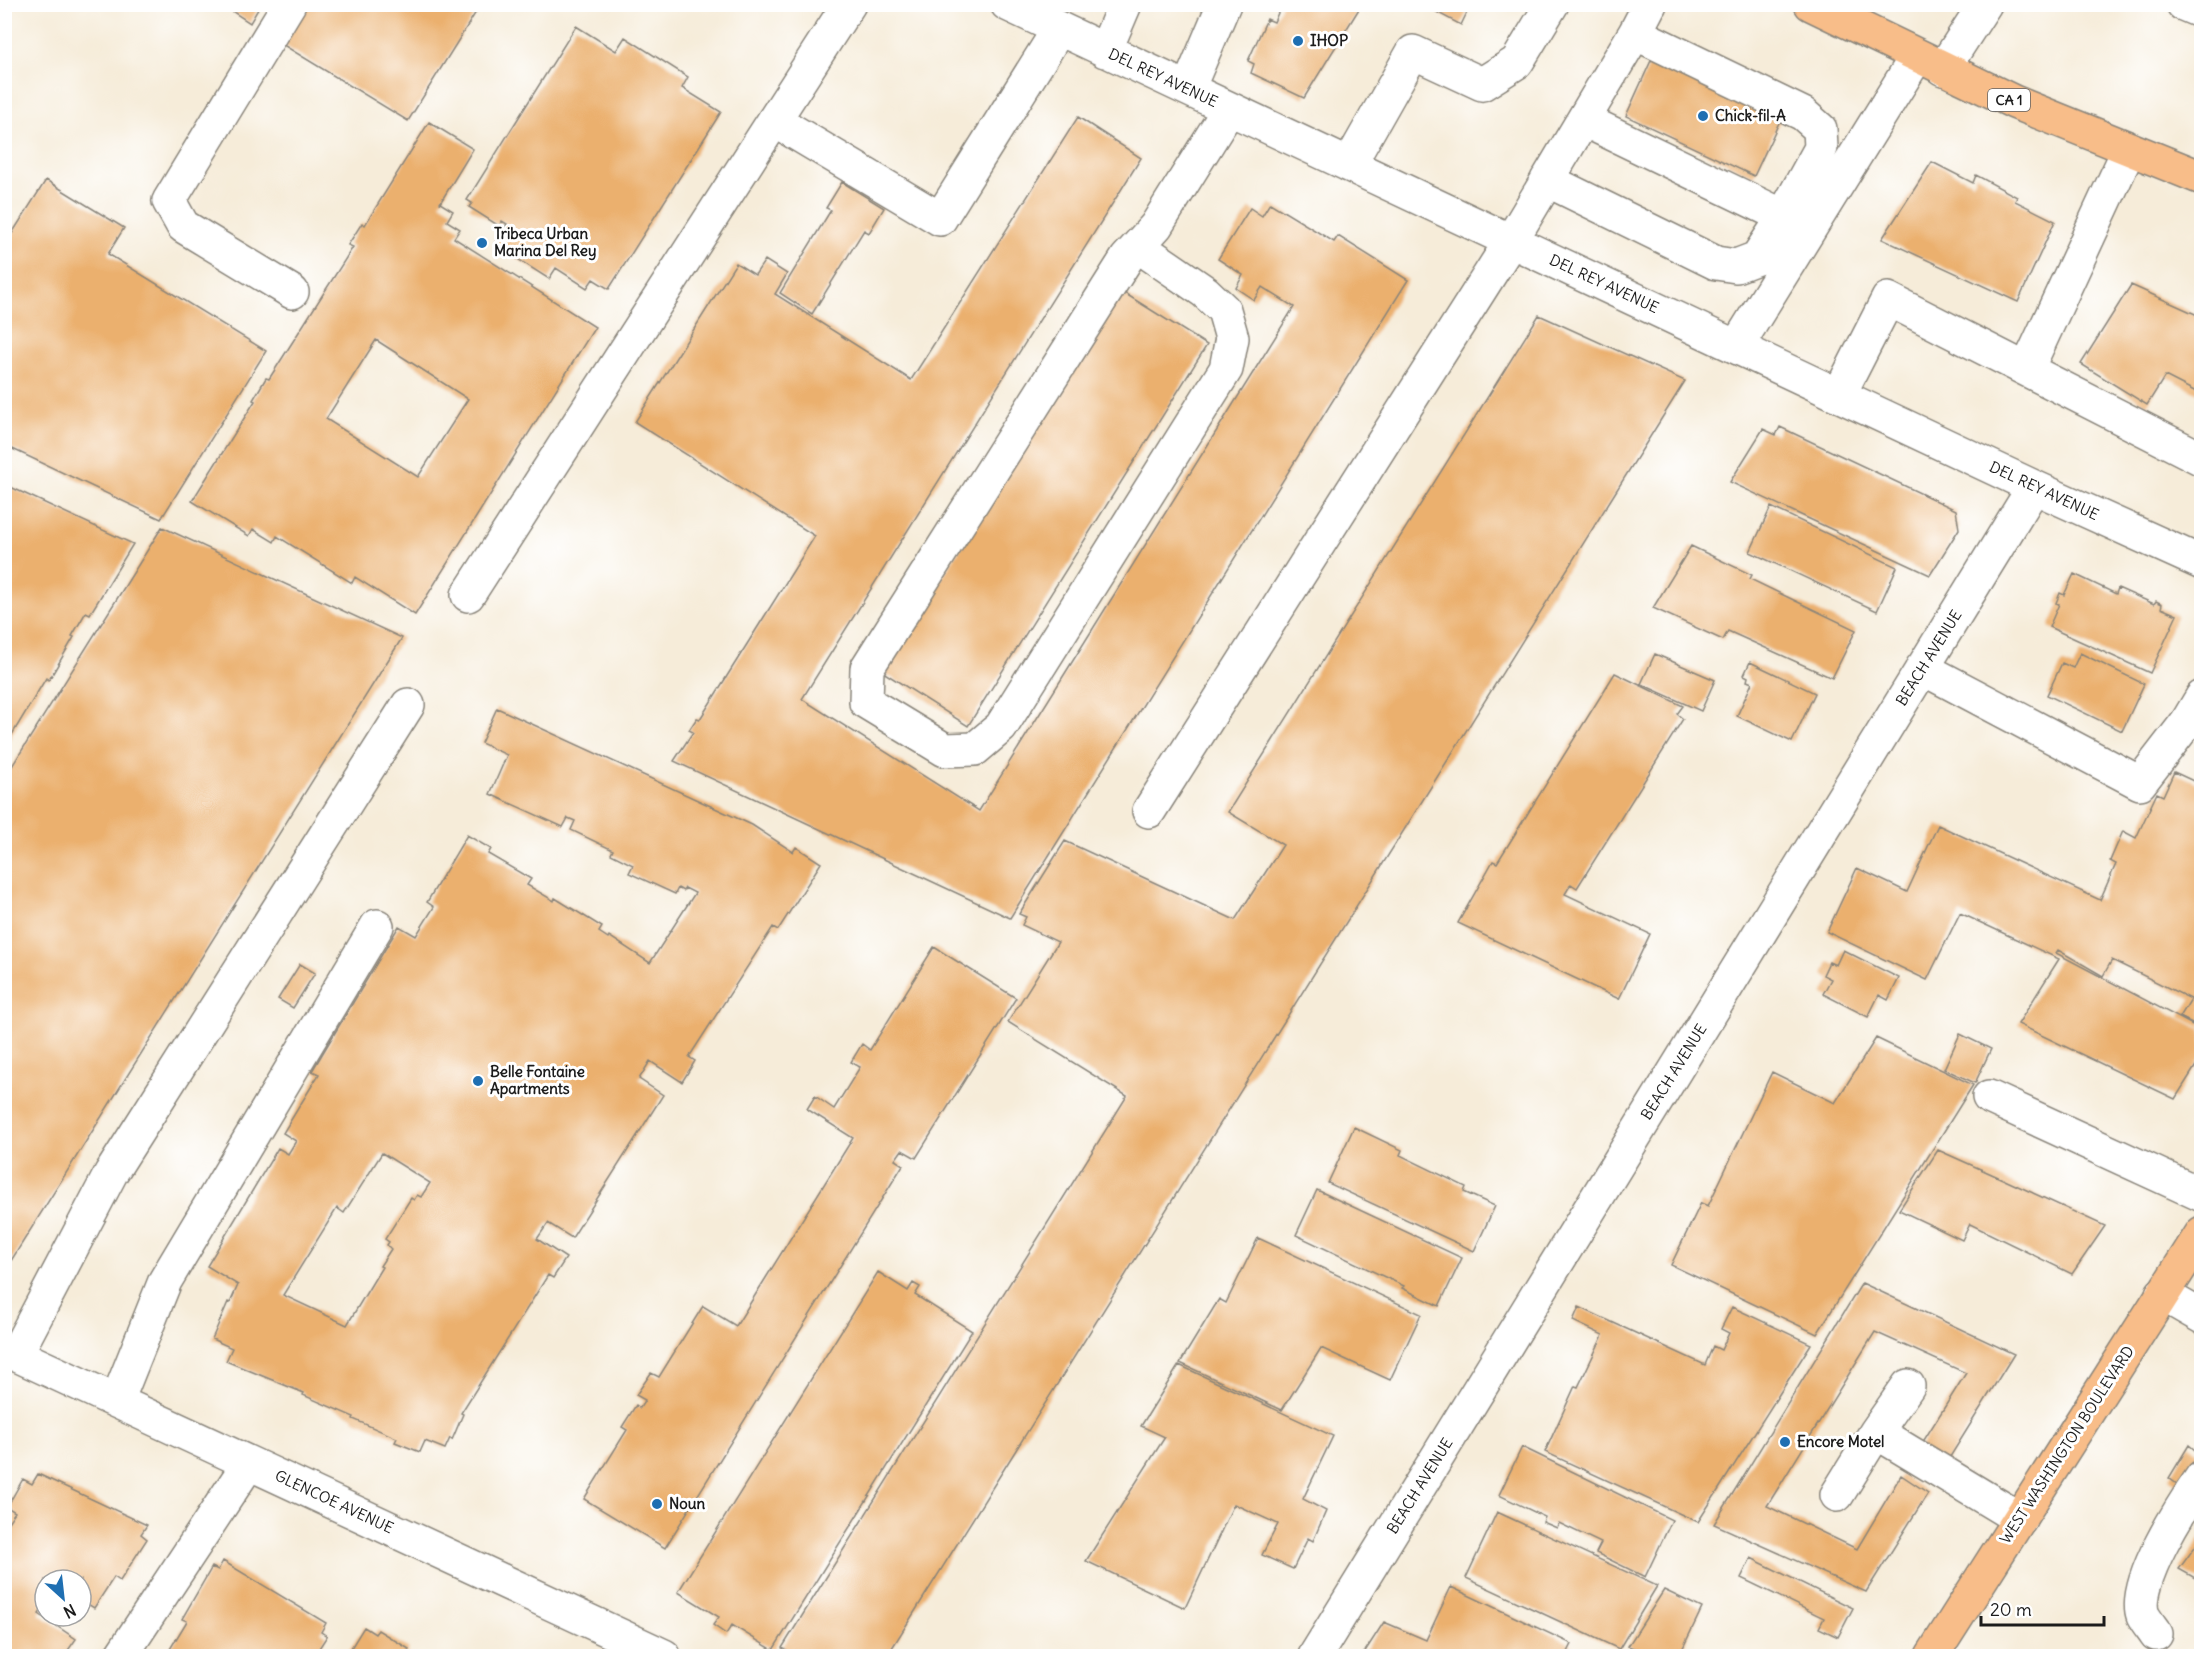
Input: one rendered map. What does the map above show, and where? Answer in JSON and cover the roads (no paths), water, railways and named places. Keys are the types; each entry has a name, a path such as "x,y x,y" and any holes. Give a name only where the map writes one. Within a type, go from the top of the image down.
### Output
{"main road":[{"name":"CA 1","path":"1811,4 2014,102 2202,178"},
{"name":"WEST WASHINGTON BOULEVARD","path":"1932,1656 2202,1233"}],"street":[{"path":"289,4 169,201 183,226 292,292"},
{"path":"468,595 849,4"},
{"name":"DEL REY AVENUE","path":"1007,4 2034,487 2202,563"},
{"path":"1105,51 1125,4"},
{"path":"1188,89 1224,4"},
{"path":"1349,165 1413,52 1482,84 1517,62 1552,4"},
{"path":"1149,811 1510,241 1584,120 1650,4"},
{"path":"1737,346 1930,63 1985,4"},
{"path":"2183,4 2202,12"},
{"path":"774,120 940,219 1059,29"},
{"path":"1547,180 1716,263 1736,266 1757,258 1783,216 1821,148 1820,129 1803,114 1635,33"},
{"path":"1138,246 1205,291 1224,310 1232,338 1226,369 1001,728 975,749 945,750 866,702 867,668 1127,258 1156,226 1229,109"},
{"path":"1584,120 1783,216"},
{"path":"2027,369 2129,149"},
{"path":"1839,395 1888,299 2202,459"},
{"name":"BEACH AVENUE","path":"1315,1656 2034,487"},
{"path":"1922,668 2140,783 2197,716"},
{"path":"10,1351 111,1173 408,705"},
{"path":"117,1401 165,1281 377,926"},
{"path":"1989,1097 2202,1195"},
{"path":"2162,1294 2202,1317"},
{"name":"GLENCOE AVENUE","path":"10,1351 659,1656"},
{"path":"1837,1495 1908,1386"},
{"path":"1876,1432 2020,1519"},
{"path":"121,1656 249,1463"},
{"path":"2156,1634 2142,1613 2143,1591 2147,1574 2167,1534 2202,1477"}],"place":[{"name":"IHOP","path":"1298,41"},
{"name":"Chick-fil-A","path":"1703,116"},
{"name":"Tribeca Urban Marina Del Rey","path":"482,243"},
{"name":"Belle Fontaine Apartments","path":"478,1081"},
{"name":"Encore Motel","path":"1785,1442"},
{"name":"Noun","path":"657,1504"}]}
